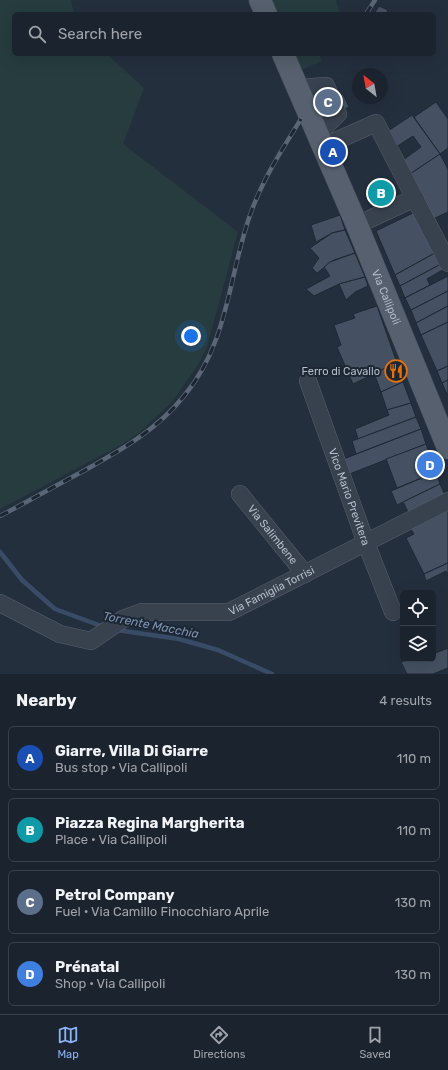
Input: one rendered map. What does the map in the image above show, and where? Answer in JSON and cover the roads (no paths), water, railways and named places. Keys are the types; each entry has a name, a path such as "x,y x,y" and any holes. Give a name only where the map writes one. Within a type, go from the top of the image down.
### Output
{"main road":[{"path":"260,0 265,12"},
{"name":"Via Callipoli","path":"284,56 357,225 448,448"}],"street":[{"path":"320,141 376,123 448,263"},
{"path":"357,225 415,198"},
{"name":"Vico Mario Previtera","path":"308,381 366,543 393,612"},
{"name":"Via Salimbene","path":"240,494 305,574"},
{"name":"Via Famiglia Torrisi","path":"0,603 60,634 91,641 123,619 142,612 229,612 448,501"}],"waterway":[{"name":"Torrente Macchia","path":"0,552 22,580 55,609 104,627"},
{"name":"Torrente Macchia","path":"117,630 179,639 218,650 272,674"}],"railway":[{"path":"367,12 375,0"},
{"path":"0,516 123,448 161,420 184,396 199,376 210,355 225,310 242,241 259,192 301,119"}],"place":[{"name":"Petrol Company","path":"328,102"},
{"name":"Giarre, Villa Di Giarre","path":"333,152"},
{"name":"Piazza Regina Margherita","path":"381,193"},
{"name":"Ferro di Cavallo","path":"396,371"},
{"name":"Prénatal","path":"430,465"}]}
